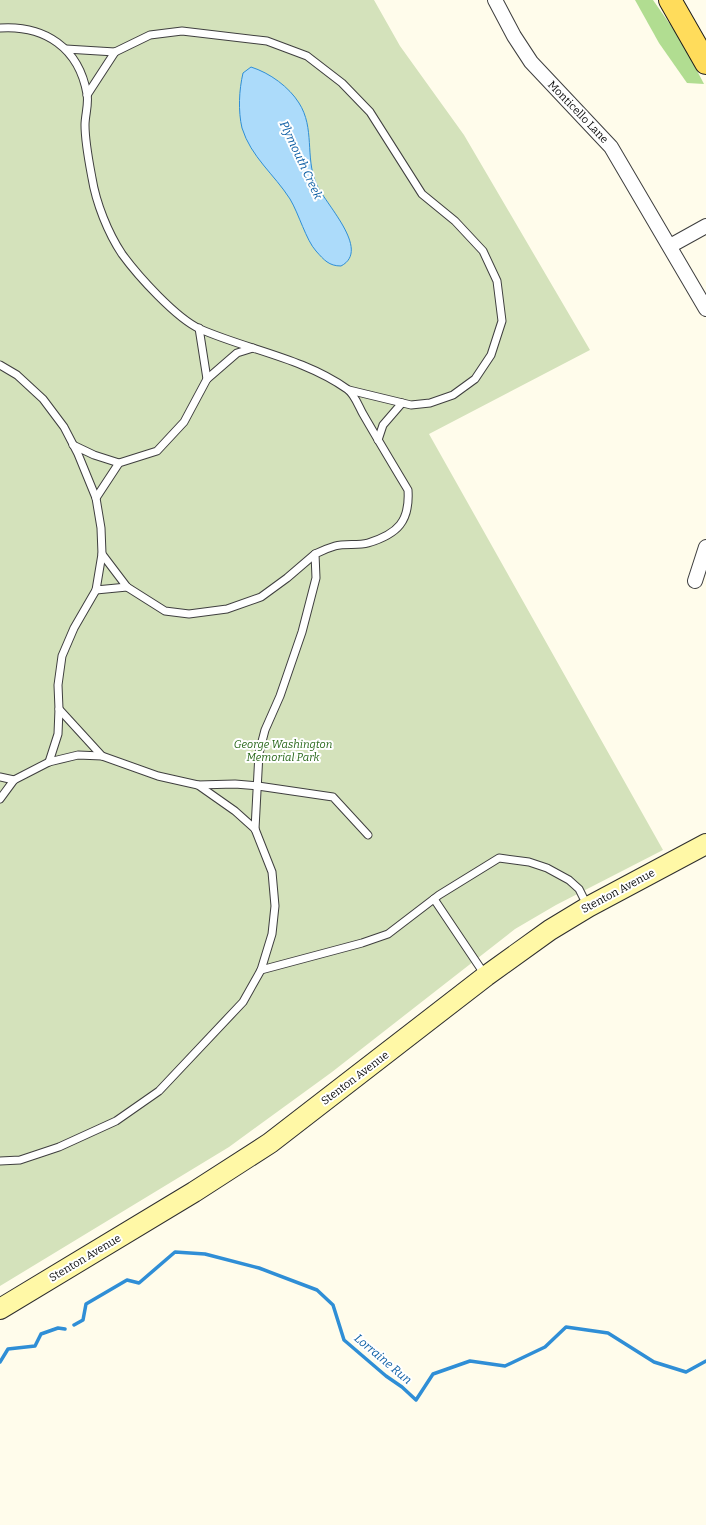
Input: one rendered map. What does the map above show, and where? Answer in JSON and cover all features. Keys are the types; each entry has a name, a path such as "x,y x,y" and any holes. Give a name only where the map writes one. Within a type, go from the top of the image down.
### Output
{"main road":[{"path":"670,0 706,63"},
{"name":"Stenton Avenue","path":"0,1309 237,1165 370,1068 486,976 540,936 588,907 706,844"}],"street":[{"name":"Monticello Lane","path":"495,0 514,36 531,62 611,146 706,309"},
{"path":"670,246 706,226"},
{"path":"695,581 706,547"}],"lane":[{"path":"0,28 15,27 45,34 66,48 79,69 87,95 85,127 92,180 105,220 122,253 149,286 180,316 198,328 276,355 308,369 349,390 411,405 453,395 475,380 491,355 502,321 497,281 483,251 455,222 422,194 370,112 342,83 307,56 267,41 182,31 150,35 115,52 66,48"},
{"path":"87,95 115,52"},
{"path":"198,328 208,379"},
{"path":"73,444 94,455 119,463 157,451 184,422 208,379 237,353 253,348"},
{"path":"0,365 17,375 43,399 64,427 73,444 96,498 101,528 102,554 96,590 74,628 62,656 58,685 60,709 58,734 49,762"},
{"path":"102,554 127,587 165,611 189,614 227,609 261,597 287,578 315,554 335,546 368,543 393,532 402,524 409,506 408,490 349,390"},
{"path":"378,440 383,425 402,403"},
{"path":"96,498 119,463"},
{"path":"0,1161 20,1160 74,1140 116,1121 159,1091 243,1002 262,970 272,934 276,906 272,872 255,829 259,753 265,730 280,696 302,632 316,578 315,554"},
{"path":"96,590 127,587"},
{"path":"60,709 102,756"},
{"path":"0,799 14,780 49,762 78,755 102,756 158,776 198,785 235,784 258,786 333,797 368,835"},
{"path":"0,777 14,780"},
{"path":"198,785 235,811 255,829"},
{"path":"262,970 362,943 386,934 434,899 499,858 529,862 547,868 569,880 579,889 588,907"},
{"path":"434,899 486,976"}],"green space":[{"name":"George Washington Memorial Park","path":"0,0 374,0 400,46 464,135 590,350 429,434 663,850 556,905 515,929 332,1072 229,1147 0,1286"},
{"path":"635,0 653,0 681,40 704,84 687,83 659,43"}],"water":[{"name":"Plymouth Creek","path":"251,67 272,77 290,91 304,113 309,132 311,163 316,183 336,214 349,238 351,249 349,259 341,266 333,265 327,262 312,246 290,199 257,157 246,138 241,121 240,93 243,73"}],"waterway":[{"name":"Lorraine Run","path":"74,1325 83,1320 86,1304 127,1280 139,1283 175,1252 205,1254 259,1268 317,1290 333,1305 344,1340 416,1400 433,1374 470,1361 505,1366 545,1347 566,1327 608,1333 654,1362 686,1372 706,1361"},
{"name":"Lorraine Run","path":"0,1362 8,1349 35,1346 41,1334 58,1328 65,1329"}]}
